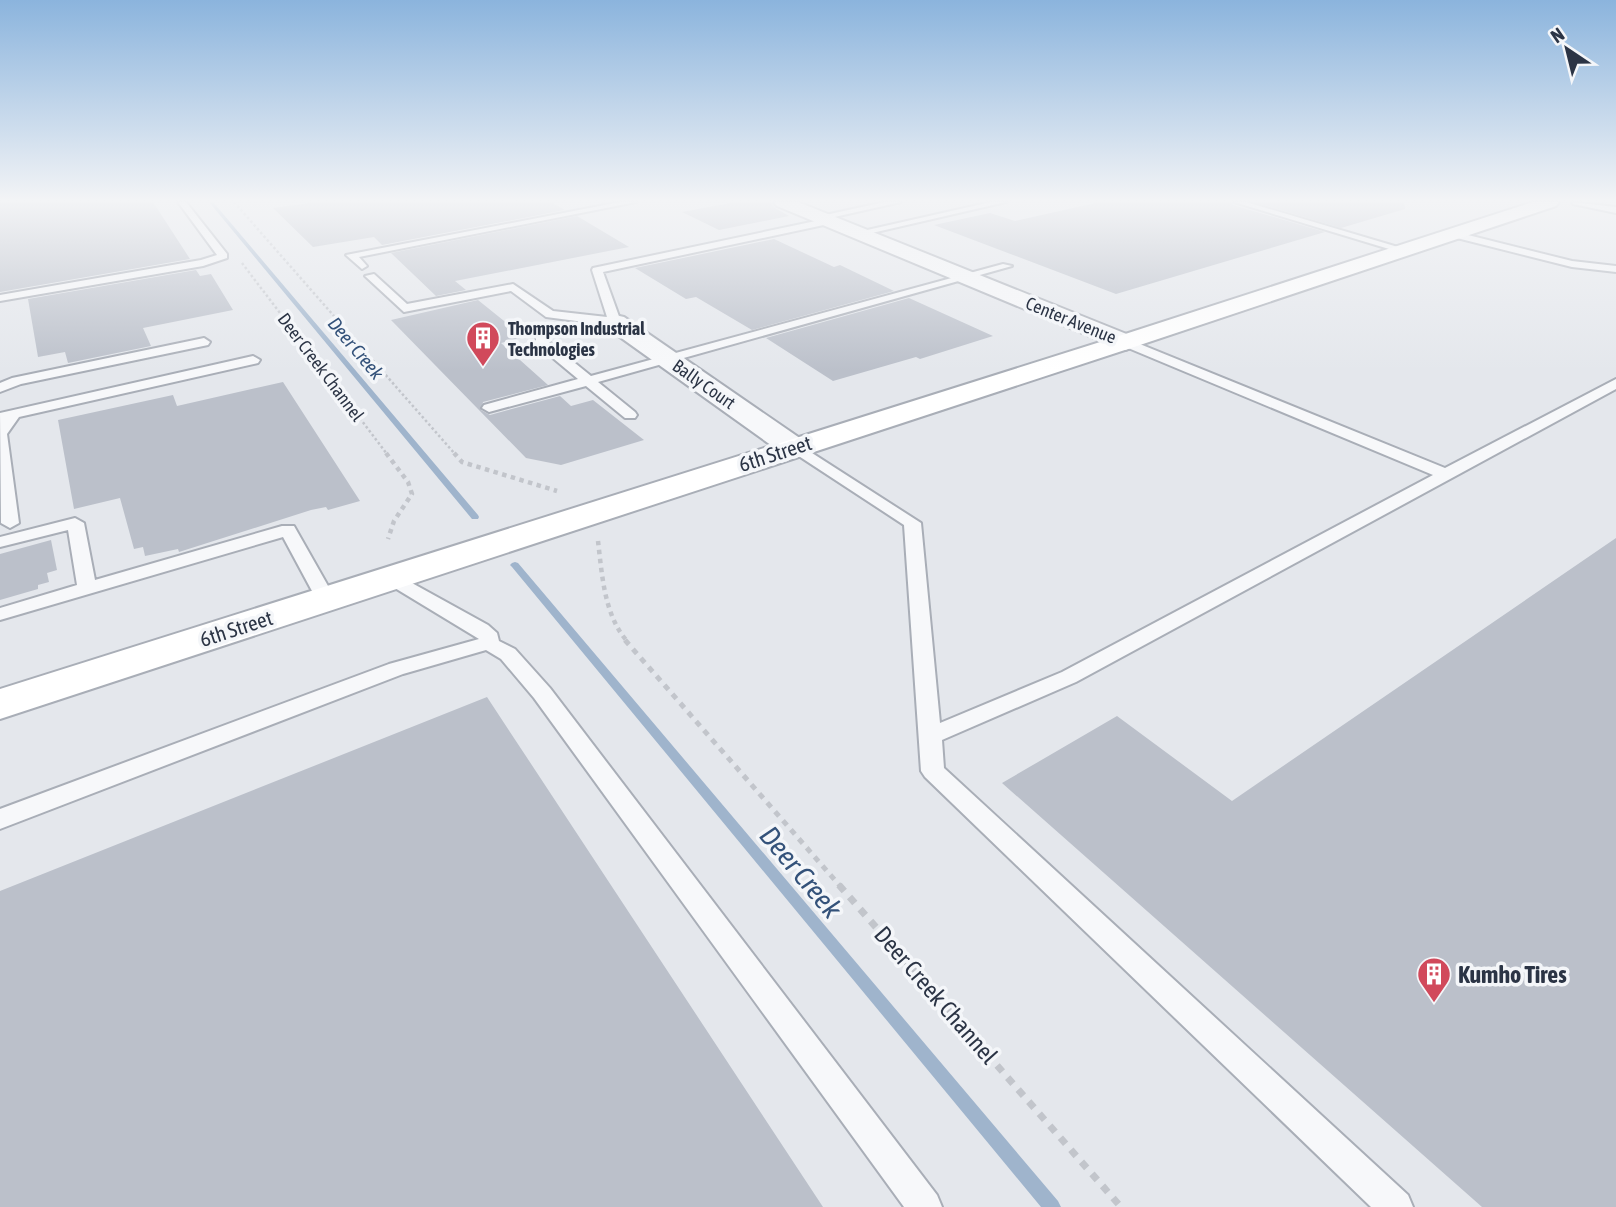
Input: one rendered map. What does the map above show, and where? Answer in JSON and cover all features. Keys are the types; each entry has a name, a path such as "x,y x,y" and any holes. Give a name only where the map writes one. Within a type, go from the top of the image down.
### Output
{"main road":[{"name":"6th Street","path":"0,704 1378,258"}],"street":[{"name":"Center Avenue","path":"922,258 1125,342"},
{"name":"Bally Court","path":"615,322 793,447"}],"lane":[{"path":"0,298 203,263 216,258"},
{"path":"354,258 362,266"},
{"path":"370,276 404,308 513,287 550,314 615,322 597,270 649,258"},
{"path":"1549,258 1616,269"},
{"path":"489,408 1007,266"},
{"path":"540,341 630,415"},
{"path":"0,388 17,381 204,342"},
{"path":"1125,342 1447,475"},
{"path":"10,523 0,434 7,415 253,360"},
{"path":"0,373 17,381"},
{"path":"930,736 1069,677 1616,383"},
{"path":"793,447 912,523 933,771 1396,1207"},
{"path":"0,542 75,523 87,588"},
{"path":"0,614 288,530 326,600"},
{"path":"392,578 481,629 490,637 488,643"},
{"path":"0,818 396,669 488,643 508,654 542,693 925,1207"}],"path":[{"name":"Deer Creek Channel","path":"238,258 408,482 412,494 394,521 388,539"},
{"path":"283,258 462,462 557,491"},
{"name":"Deer Creek Channel","path":"598,541 605,595 621,635 1121,1207"}],"building":[{"path":"0,258 190,259 0,292"},
{"path":"397,258 571,258 455,281 466,290 436,296"},
{"path":"681,258 815,258 834,267 840,265 894,291 752,330 696,297 686,299 635,268"},
{"path":"1022,258 1236,258 1116,294"},
{"path":"196,270 200,276 211,274 233,310 143,328 151,346 68,363 65,352 38,357 28,299"},
{"path":"909,298 993,336 920,359 916,357 833,381 766,338"},
{"path":"478,300 524,337 501,343 548,385 483,402 481,410 490,415 560,396 571,406 593,400 644,440 561,465 526,458 391,320"},
{"path":"283,382 360,501 328,510 326,507 311,510 179,552 178,549 145,556 143,547 134,549 120,498 74,509 58,420 173,395 177,406"},
{"name":"Kumho Tires","path":"1616,538 1616,1207 1482,1207 1002,783 1117,716 1232,801"},
{"path":"51,540 57,570 47,573 49,582 38,585 38,589 0,600 0,554"},
{"path":"487,697 823,1207 0,1207 0,891"}],"waterway":[{"name":"Deer Creek","path":"258,258 475,517"},
{"name":"Deer Creek","path":"515,565 1052,1207"}],"place":[{"name":"Thompson Industrial Technologies","path":"483,368"},
{"name":"Kumho Tires","path":"1434,1004"}]}
